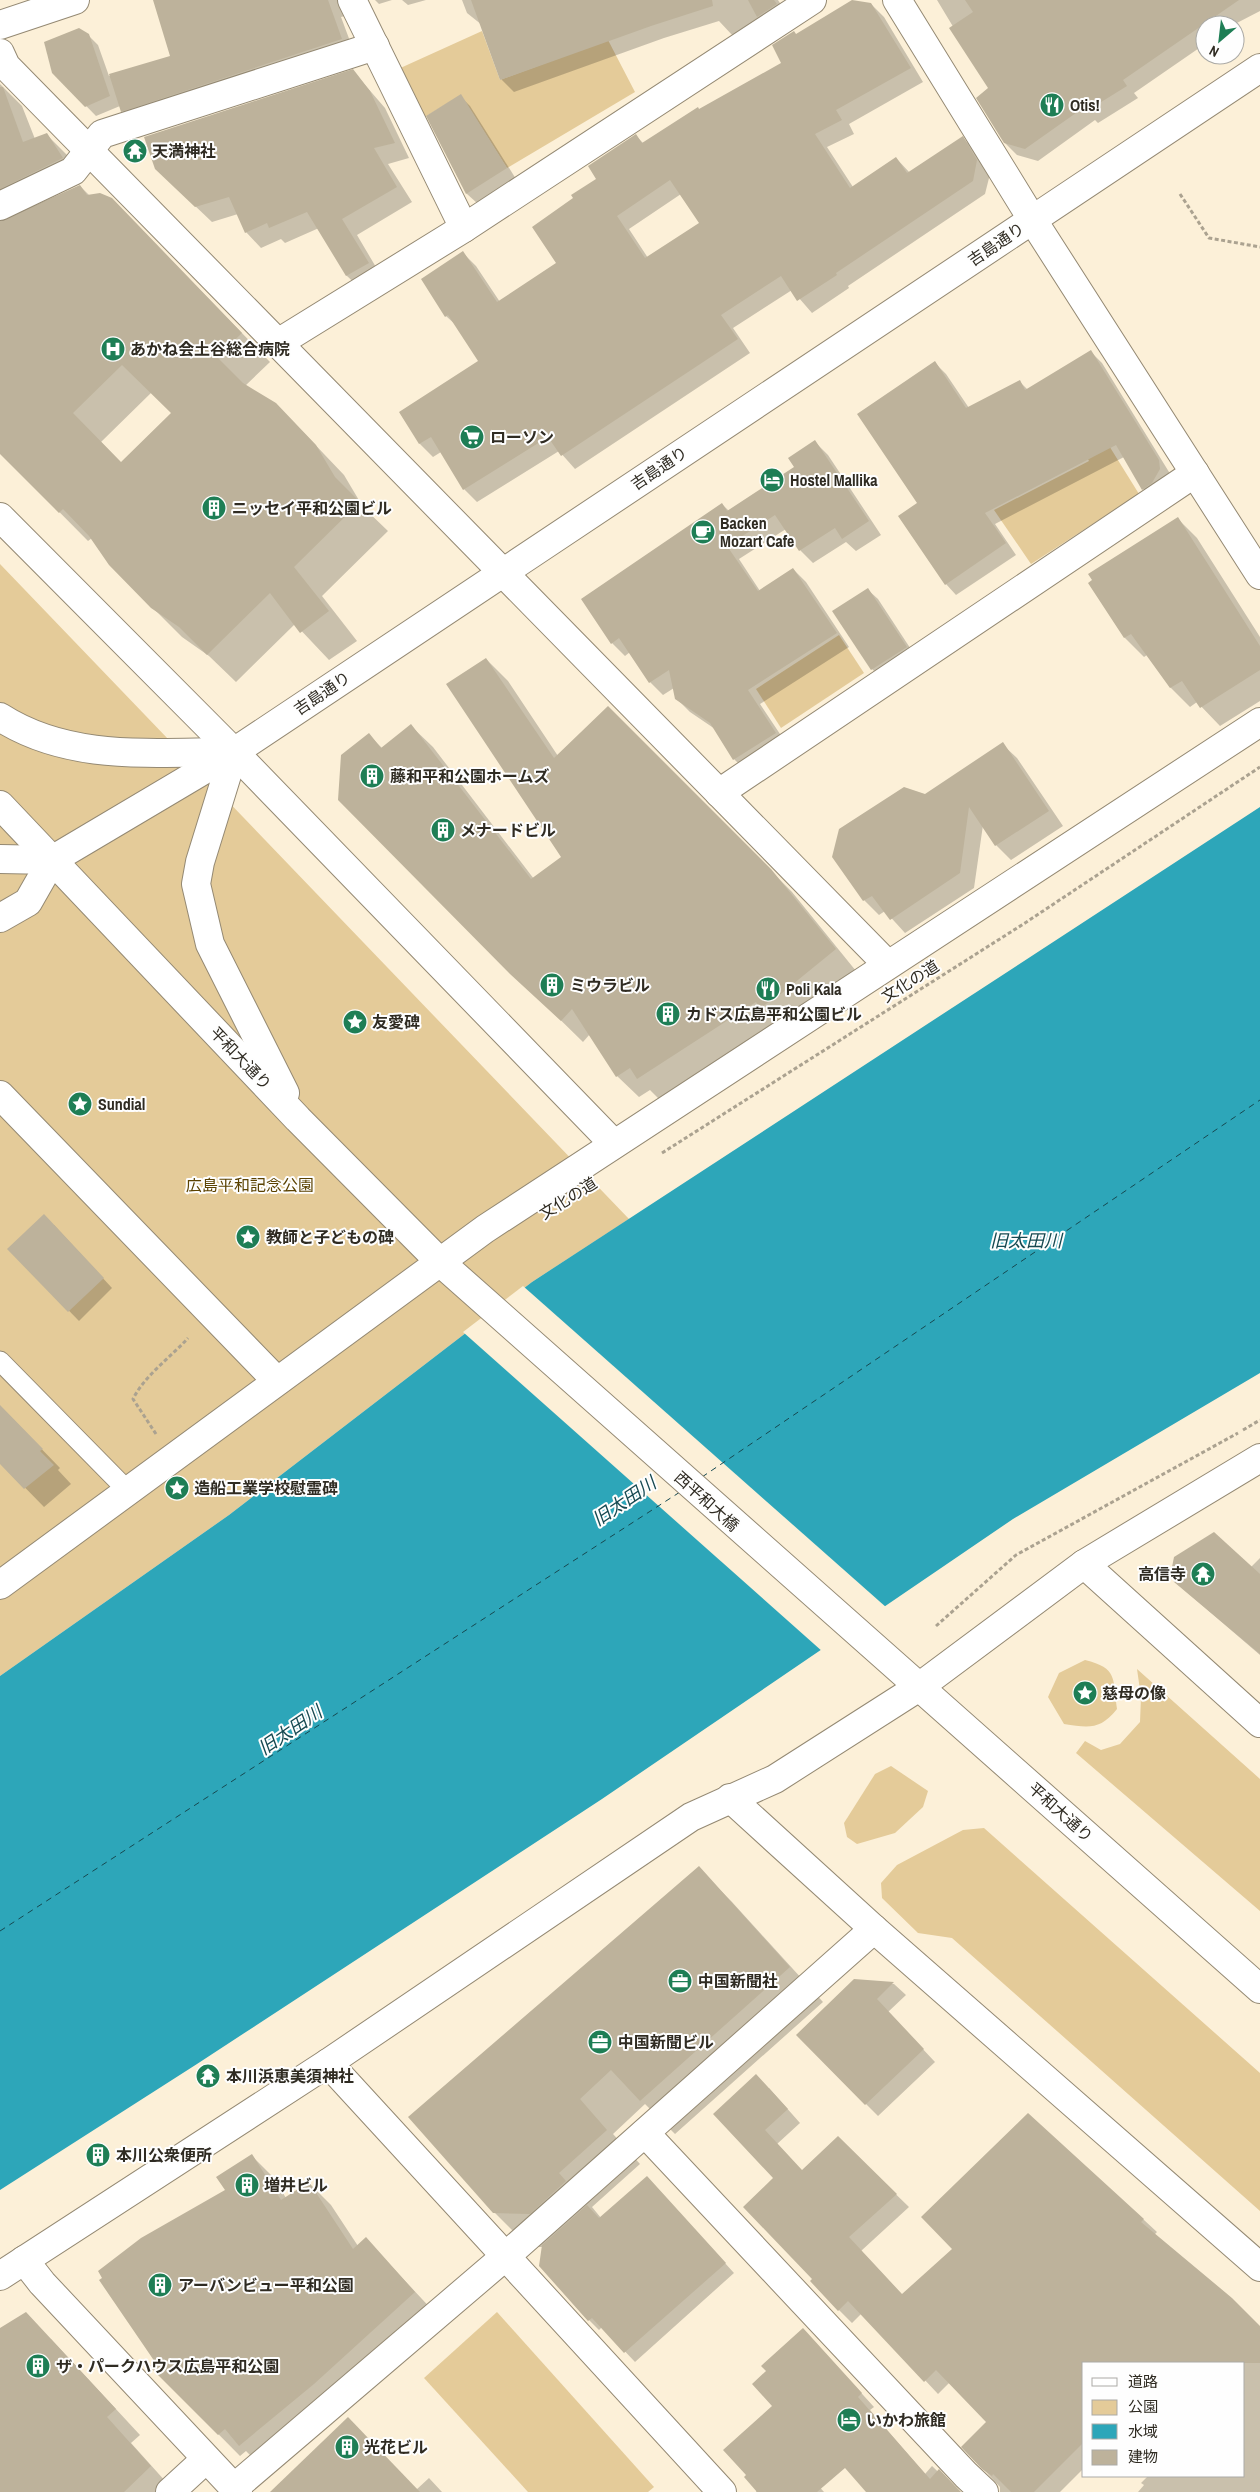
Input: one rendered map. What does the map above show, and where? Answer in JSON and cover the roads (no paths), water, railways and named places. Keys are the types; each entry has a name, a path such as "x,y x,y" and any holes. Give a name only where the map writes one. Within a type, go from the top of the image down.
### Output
{"street":[{"path":"0,25 75,0"},
{"path":"352,0 464,228"},
{"path":"278,343 464,228 812,0"},
{"path":"897,0 1032,219 1260,575"},
{"path":"0,206 73,171 102,134 375,46"},
{"path":"0,53 6,66 888,964"},
{"name":"吉島通り","path":"52,860 234,752 1260,68"},
{"path":"719,793 1195,473"},
{"path":"0,517 234,752 614,1144"},
{"path":"0,717 15,727 49,742 104,752 234,752"},
{"path":"0,1585 485,1229 1260,722"},
{"path":"234,752 200,862 196,884 210,944 298,1119"},
{"name":"平和大通り","path":"0,805 298,1119 440,1262 487,1306"},
{"path":"0,859 52,860 28,902 0,918"},
{"path":"0,1095 277,1381"},
{"name":"西平和大橋","path":"487,1306 860,1636"},
{"path":"0,2276 328,2062 691,1817 776,1779 919,1687 1084,1564 1260,1458"},
{"path":"1084,1564 1260,1723"},
{"name":"平和大通り","path":"860,1636 1260,1989"},
{"path":"730,1798 874,1929 1260,2267"},
{"path":"24,2260 42,2283 236,2490 645,2133 874,1929"},
{"path":"328,2062 722,2492"},
{"path":"645,2133 984,2492"},
{"path":"170,2492 206,2459"}],"lane":[{"path":"0,1361 128,1491"}],"water":[{"name":"旧太田川","path":"1260,807 1260,1373 1013,1519 602,1799 197,2064 0,2190 0,1676 229,1515 532,1282"}],"place":[{"name":"Otis!","path":"1052,105"},
{"name":"天満神社","path":"135,151"},
{"name":"あかね会土谷総合病院","path":"113,349"},
{"name":"ローソン","path":"472,437"},
{"name":"Hostel Mallika","path":"772,480"},
{"name":"ニッセイ平和公園ビル","path":"214,508"},
{"name":"Backen Mozart Cafe","path":"703,532"},
{"name":"藤和平和公園ホームズ","path":"372,776"},
{"name":"メナードビル","path":"443,830"},
{"name":"ミウラビル","path":"552,985"},
{"name":"Poli Kala","path":"768,989"},
{"name":"カドス広島平和公園ビル","path":"668,1014"},
{"name":"友愛碑","path":"355,1022"},
{"name":"Sundial","path":"80,1104"},
{"name":"教師と子どもの碑","path":"248,1237"},
{"name":"造船工業学校慰霊碑","path":"177,1488"},
{"name":"高信寺","path":"1203,1574"},
{"name":"慈母の像","path":"1085,1693"},
{"name":"中国新聞社","path":"680,1981"},
{"name":"中国新聞ビル","path":"600,2042"},
{"name":"本川浜恵美須神社","path":"208,2076"},
{"name":"本川公衆便所","path":"98,2155"},
{"name":"増井ビル","path":"247,2185"},
{"name":"アーバンビュー平和公園","path":"160,2285"},
{"name":"ザ・パークハウス広島平和公園","path":"38,2366"},
{"name":"いかわ旅館","path":"849,2420"},
{"name":"光花ビル","path":"347,2447"}],"park label":[{"name":"広島平和記念公園","path":"250,1185"}]}
